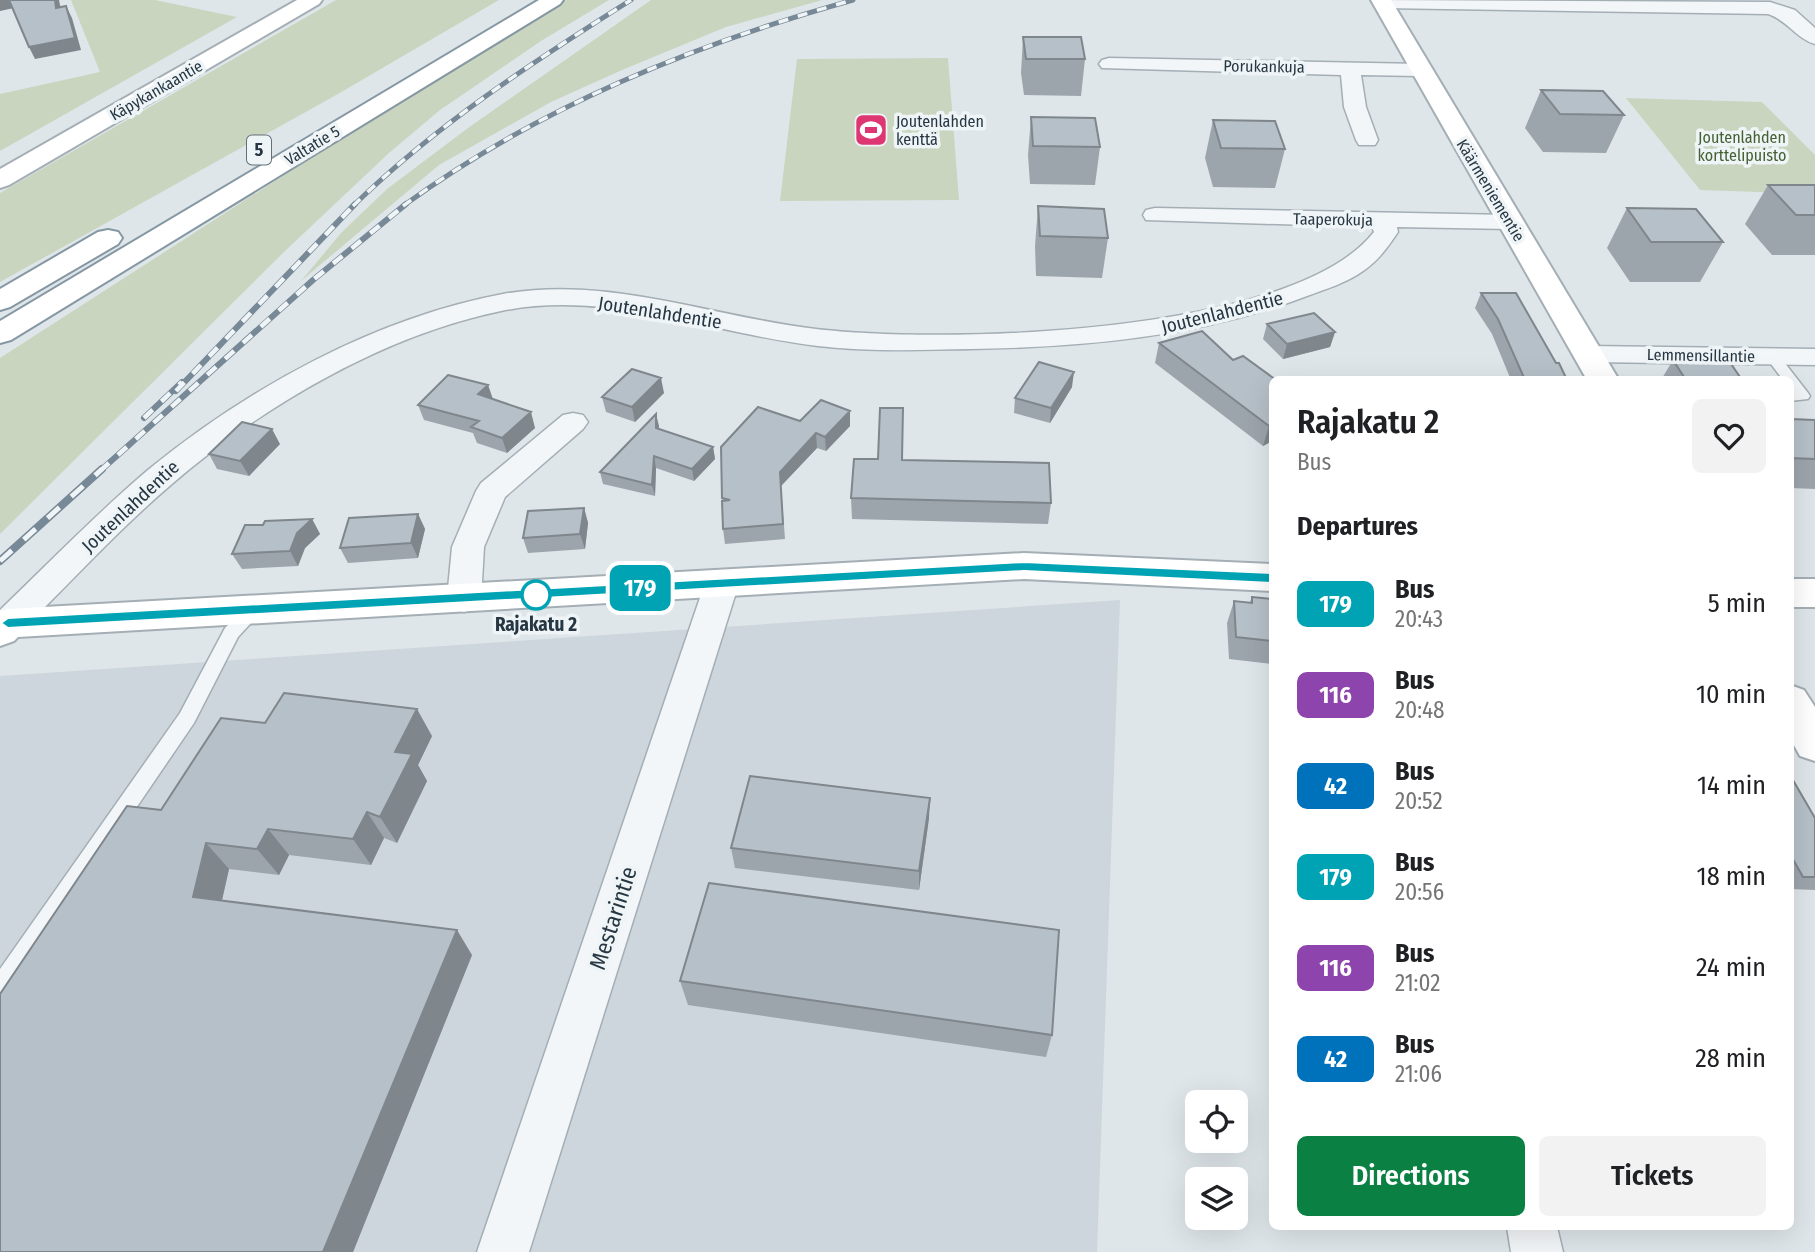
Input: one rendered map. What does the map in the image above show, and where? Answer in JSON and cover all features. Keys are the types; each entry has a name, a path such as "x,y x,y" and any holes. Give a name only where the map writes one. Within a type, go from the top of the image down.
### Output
{"main road":[{"name":"Käpykankaantie","path":"2,177 312,0"},
{"name":"Valtatie 5","path":"229,168 519,0"},
{"name":"Valtatie 5","path":"0,334 552,0"},
{"name":"Käärmeniementie","path":"1381,1 1601,376"},
{"path":"0,301 133,224"},
{"path":"4,627 1024,566 1269,578"},
{"path":"1794,593 1815,593"},
{"path":"1794,708 1815,744"}],"street":[{"path":"1381,1 1770,8 1788,14 1815,38"},
{"name":"Porukankuja","path":"1109,64 1420,70"},
{"path":"1350,68 1355,107 1367,140"},
{"name":"Taaperokuja","path":"1156,215 1510,222"},
{"name":"Joutenlahdentie","path":"4,627 133,501 185,456 232,423 318,372 404,334 457,316 502,303 533,298 565,298 608,302 819,338 921,342 1040,340 1163,329 1269,304 1349,270 1378,244 1387,232 1382,220"},
{"name":"Lemmensillantie","path":"1588,354 1709,363 1772,356 1815,357"},
{"path":"464,599 468,547 492,491 573,422"},
{"name":"Mestarintie","path":"503,1252 722,583"},
{"path":"1533,1230 1537,1252"}],"lane":[{"path":"1772,356 1787,376"},
{"path":"1794,385 1803,397 1794,396"},
{"path":"0,988 187,718 231,633 252,612"}],"shaded area":[{"path":"1120,600 1097,1252 0,1252 0,676"}],"green space":[{"path":"71,0 155,0 237,17 0,151 0,94 100,72"},
{"path":"336,0 499,0 338,94 0,282 0,193"},
{"path":"566,0 609,0 541,41 440,110 389,153 285,251 0,534 0,358 326,148"},
{"path":"651,0 822,0 726,27 551,102 439,165 301,281 341,233 387,189 468,128"},
{"name":"Joutenlahden kenttä","path":"948,58 959,200 780,201 797,59"},
{"name":"Joutenlahden korttelipuisto","path":"1626,98 1762,102 1815,155 1815,194 1700,190"}],"building":[{"path":"9,0 55,0 56,8 66,6 75,38 29,47"},
{"path":"1023,37 1081,37 1085,59 1026,59"},
{"path":"1541,90 1603,91 1624,115 1560,114"},
{"path":"1031,117 1095,118 1100,147 1033,146"},
{"path":"1213,120 1275,121 1285,149 1221,148"},
{"path":"1768,185 1815,185 1815,215 1796,215"},
{"path":"1038,206 1104,209 1108,238 1040,236"},
{"path":"1627,208 1696,209 1723,242 1651,242"},
{"path":"1481,293 1516,293 1565,376 1523,376 1498,319"},
{"path":"1314,313 1335,332 1287,344 1267,324"},
{"path":"1202,331 1233,360 1243,356 1270,376 1269,426 1159,343"},
{"path":"1673,360 1729,361 1739,376 1683,376"},
{"path":"1039,362 1074,372 1051,408 1015,398"},
{"path":"632,369 661,378 632,407 602,397"},
{"path":"448,375 488,385 478,394 531,412 502,438 471,427 479,421 418,405"},
{"path":"821,400 850,411 825,437 816,433 780,472 783,524 723,529 722,501 730,500 722,498 721,447 758,407 800,421"},
{"path":"880,408 903,408 902,460 1049,463 1051,503 851,498 854,459 878,459"},
{"path":"656,414 656,428 713,447 692,469 654,456 652,485 600,472"},
{"path":"1794,419 1815,420 1815,459 1794,458"},
{"path":"242,422 272,429 240,461 209,454"},
{"path":"584,508 580,534 523,538 528,511"},
{"path":"418,514 411,543 340,548 349,518"},
{"path":"312,519 297,533 290,551 232,554 245,525 263,525 265,521"},
{"path":"1252,597 1269,599 1269,641 1236,637 1234,601 1252,603"},
{"path":"284,693 417,709 395,752 412,754 380,817 367,812 353,839 268,829 257,849 206,843 193,897 457,930 323,1252 0,1252 0,994 127,806 161,810 221,718 265,723"},
{"path":"750,776 930,798 919,871 731,848"},
{"path":"1794,782 1815,818 1815,877 1803,877 1794,861"},
{"path":"709,883 1059,930 1052,1035 680,981"}],"railway":[{"path":"354,205 452,121 522,71 631,0"},
{"path":"403,206 508,138 619,83 734,37 853,0"},
{"path":"100,471 313,280 406,204"},
{"path":"176,391 354,205"},
{"path":"144,418 182,382"},
{"path":"0,561 102,469"}],"bus line":[{"name":"179","path":"8,623 252,612 1024,566 1269,578"}],"place":[{"name":"Joutenlahden kenttä","path":"871,130"},
{"name":"Rajakatu 2","path":"536,595"}]}
